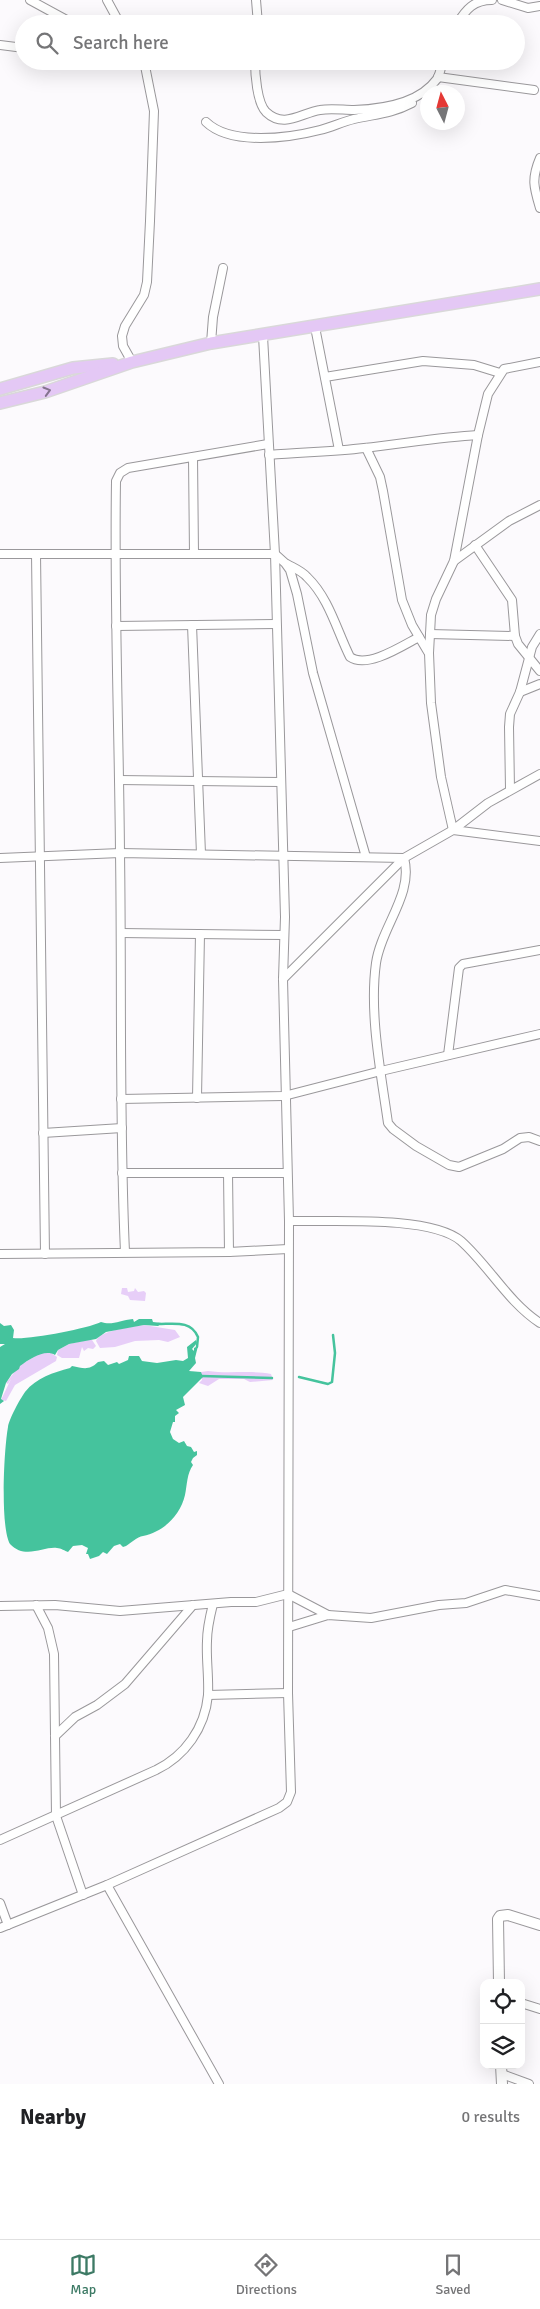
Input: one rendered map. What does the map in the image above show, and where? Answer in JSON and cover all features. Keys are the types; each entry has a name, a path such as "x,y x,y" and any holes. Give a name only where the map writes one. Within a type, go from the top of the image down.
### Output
{"main road":[{"path":"0,403 45,392 132,362 211,343 263,336 540,289"},
{"path":"0,389 73,368 132,362"}],"street":[{"path":"30,0 58,15"},
{"path":"107,0 113,15"},
{"path":"256,0 257,15"},
{"path":"463,15 467,7 485,0 492,0"},
{"path":"502,0 528,8 540,6"},
{"path":"0,45 15,47"},
{"path":"132,362 123,346 122,336 124,326 144,295 147,282 150,221 154,111 146,70"},
{"path":"256,70 257,90 265,112 279,120 292,119 322,110 382,108 403,102 420,92"},
{"path":"432,85 441,70"},
{"path":"438,77 534,90"},
{"path":"206,122 214,130 223,134 245,137 271,137 319,130 354,119 383,116 400,110 420,98"},
{"path":"292,119 292,126 296,134"},
{"path":"540,158 534,173 534,186 540,208"},
{"path":"211,343 213,316 223,268"},
{"path":"315,327 339,450"},
{"path":"0,1903 4,1926 107,1886 279,1808 287,1802 291,1792 288,1693 288,1221 284,1096 284,936 275,554 263,336"},
{"path":"325,377 422,361 474,365 500,373"},
{"path":"454,830 440,777 431,703 428,653 431,615 436,599 454,560 478,435 488,394 500,373 511,366 540,362"},
{"path":"269,455 315,450 366,448 437,438 478,435"},
{"path":"125,1252 121,1099 121,933 115,553 116,481 120,474 128,468 268,444"},
{"path":"366,448 380,477 402,600 412,624 428,653"},
{"path":"192,457 194,554"},
{"path":"454,560 509,521 540,506"},
{"path":"475,545 514,603 515,636 528,658 540,671"},
{"path":"0,554 275,554 285,563 306,575 312,582 329,609 350,657 356,661 370,660 420,638"},
{"path":"36,554 45,1254"},
{"path":"285,563 290,570 297,594 314,673 366,857"},
{"path":"116,626 276,624"},
{"path":"192,625 200,854"},
{"path":"430,634 515,636"},
{"path":"510,789 510,714 520,692 532,647 540,634"},
{"path":"520,692 540,684"},
{"path":"283,979 404,858 454,830 488,803 510,789 540,774"},
{"path":"119,780 281,782"},
{"path":"454,830 540,841"},
{"path":"0,858 41,858 120,853 404,858"},
{"path":"404,858 407,879 376,963 375,1008 388,1123 416,1146 449,1165 459,1167 472,1163 520,1138 529,1137 540,1141"},
{"path":"121,933 284,936"},
{"path":"197,1098 200,934"},
{"path":"448,1055 457,974 463,964 540,950"},
{"path":"121,1099 284,1096 540,1034"},
{"path":"43,1133 122,1128"},
{"path":"122,1173 287,1173"},
{"path":"228,1174 229,1252"},
{"path":"288,1221 409,1224 431,1228 451,1235 466,1247 517,1304 540,1323"},
{"path":"0,1254 229,1252 288,1249"},
{"path":"289,1627 328,1615 371,1618 439,1605 474,1602 505,1590 540,1596"},
{"path":"0,1606 36,1605 120,1611 256,1602 288,1594 328,1615"},
{"path":"0,1840 167,1765 188,1746 202,1722 208,1695 207,1640 213,1604"},
{"path":"36,1605 48,1628 54,1654 56,1816 83,1895"},
{"path":"55,1736 75,1717 111,1695 131,1678 194,1606"},
{"path":"208,1695 288,1693"},
{"path":"107,1886 219,2084"},
{"path":"499,1979 498,1919 500,1916 508,1915 540,1925"},
{"path":"525,2004 540,2009"},
{"path":"502,2074 529,2084"}],"shaded area":[{"path":"122,1288 127,1288 128,1292 134,1291 135,1288 138,1292 144,1291 146,1293 145,1301 130,1300 128,1296 121,1294"},
{"path":"133,1319 134,1322 139,1319 152,1319 153,1322 162,1323 158,1326 144,1325 106,1332 96,1339 69,1344 58,1350 55,1355 47,1353 33,1357 12,1374 6,1383 1,1399 4,1401 0,1404 0,1347 5,1344 0,1344 0,1323 4,1326 11,1325 14,1330 13,1338 20,1338 71,1331 101,1322 113,1323"},
{"path":"144,1325 175,1330 180,1337 168,1342 159,1340 135,1341 115,1347 100,1348 96,1341 99,1337 110,1332"},
{"path":"92,1340 96,1346 93,1349 88,1348 84,1351 82,1347 79,1358 62,1358 57,1355 58,1350 69,1344"},
{"path":"196,1340 197,1343 192,1349 194,1351 194,1348 198,1346 195,1358 196,1363 189,1371 201,1372 203,1377 183,1397 185,1405 176,1410 179,1413 175,1416 175,1422 173,1422 170,1432 173,1439 179,1443 184,1441 194,1452 197,1451 197,1455 191,1462 193,1465 188,1475 183,1503 170,1522 157,1531 139,1538 126,1546 123,1547 120,1544 114,1546 107,1554 103,1552 99,1556 90,1559 88,1554 86,1554 88,1548 82,1545 73,1546 68,1552 60,1548 52,1548 28,1552 16,1549 10,1544 5,1522 4,1505 4,1469 8,1427 10,1419 25,1392 40,1379 72,1366 89,1368 98,1362 104,1361 108,1365 117,1362 119,1364 128,1360 129,1356 139,1356 142,1361 157,1363 176,1360 183,1361 188,1358 187,1347"},
{"path":"42,1352 51,1353 57,1357 56,1361 15,1385 6,1401 1,1400 11,1379 8,1384 6,1383 19,1366"},
{"path":"201,1372 264,1373 271,1374 273,1380 250,1382 244,1379 219,1379 208,1386 199,1383 202,1380"}],"waterway":[{"path":"158,1324 186,1325 198,1337 197,1347"},
{"path":"299,1377 328,1384 332,1382 335,1353 333,1335"},
{"path":"201,1376 272,1378"}]}
